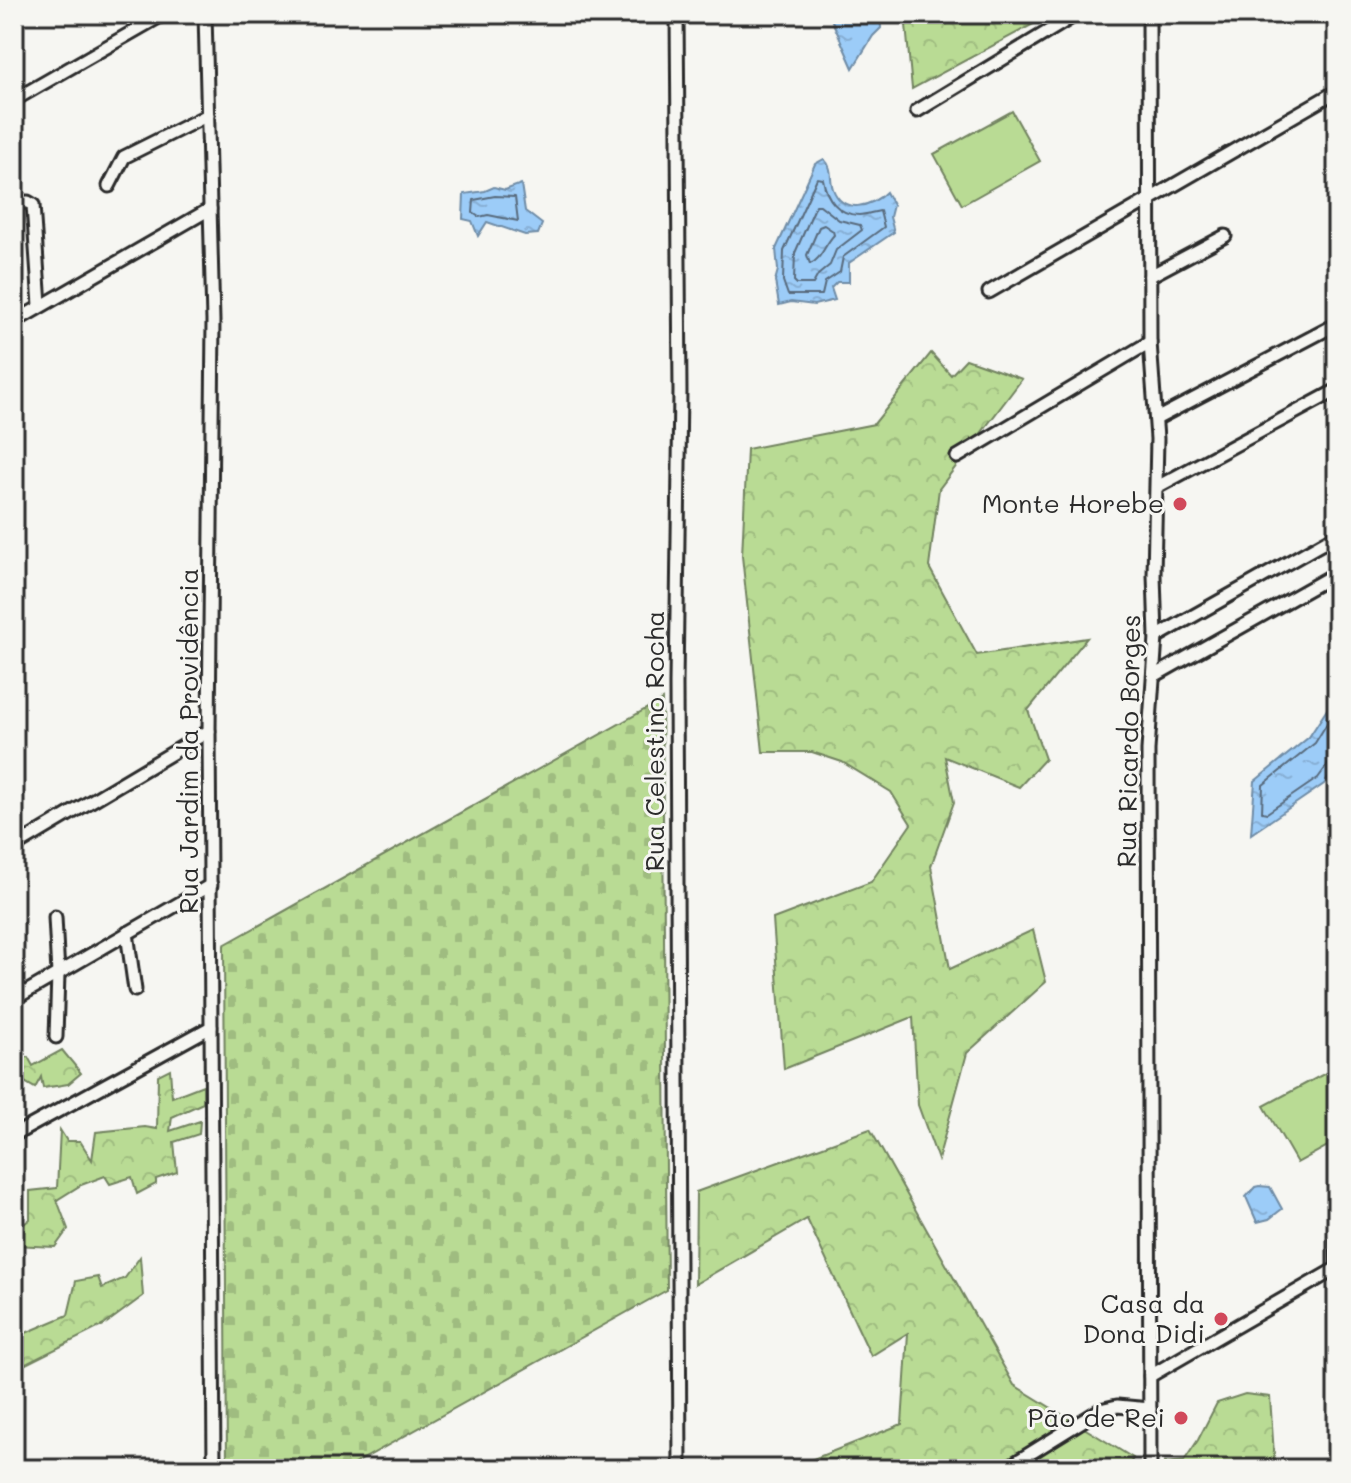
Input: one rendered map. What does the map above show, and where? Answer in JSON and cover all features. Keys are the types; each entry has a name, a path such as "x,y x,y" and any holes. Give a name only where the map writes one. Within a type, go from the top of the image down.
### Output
{"street":[{"path":"14,100 164,14"},
{"name":"Rua Jardim da Providência","path":"205,14 213,321 209,731 214,1469"},
{"name":"Rua Celestino Rocha","path":"677,14 680,391 676,716 680,1469"},
{"path":"917,111 1077,14"},
{"name":"Rua Ricardo Borges","path":"1150,1469 1148,750 1156,637 1157,487 1150,342 1151,15"},
{"path":"989,292 1337,91"},
{"path":"109,186 124,157 208,115"},
{"path":"14,203 28,202 33,205 40,305"},
{"path":"14,322 210,209"},
{"path":"1150,276 1225,236"},
{"path":"1156,419 1337,324"},
{"path":"957,457 1150,342"},
{"path":"1157,487 1337,390"},
{"path":"1156,637 1337,535"},
{"path":"1154,676 1337,573"},
{"path":"14,847 209,731"},
{"path":"14,999 211,885"},
{"path":"55,917 58,974 56,1037"},
{"path":"127,933 135,990"},
{"path":"14,1135 211,1027"},
{"path":"1150,1376 1337,1266 1336,1211"},
{"path":"1005,1469 1100,1410 1117,1406 1150,1409"}],"green space":[{"path":"905,14 1052,14 912,89"},
{"path":"1012,111 1040,161 962,205 934,154"},
{"path":"931,353 951,375 966,359 1022,379 939,489 929,567 977,655 1087,638 1028,710 1045,759 1019,787 945,757 954,802 931,866 950,969 1033,930 1046,982 967,1053 938,1160 918,1105 913,1017 784,1069 773,919 871,882 911,824 891,792 842,762 812,752 763,752 742,556 747,449 874,424"},
{"path":"662,700 667,1290 345,1469 227,1469 224,945"},
{"path":"62,1050 81,1073 68,1084 43,1088 41,1077 35,1088 18,1078 14,1057 28,1057 33,1066"},
{"path":"1337,1067 1337,1141 1297,1163 1264,1106"},
{"path":"170,1069 172,1097 203,1085 203,1103 172,1117 170,1131 200,1121 199,1134 174,1142 177,1172 156,1179 156,1184 137,1194 132,1177 110,1184 105,1176 81,1185 57,1200 68,1229 55,1247 14,1245 14,1232 30,1219 30,1191 57,1188 60,1130 67,1141 80,1141 92,1160 96,1132 145,1127 157,1129 158,1075"},
{"path":"870,1129 1014,1385 1133,1458 1127,1469 788,1469 902,1424 908,1333 871,1356 807,1219 695,1284 696,1192"},
{"path":"140,1257 143,1296 104,1325 16,1369 14,1338 68,1315 76,1281 98,1277 102,1288 125,1278"},
{"path":"1245,1394 1270,1397 1275,1469 1165,1469 1165,1463 1184,1461 1217,1403"}],"water":[{"path":"829,14 880,14 881,28 853,68"},
{"path":"824,159 830,170 833,189 844,203 866,204 886,192 893,205 890,217 894,232 849,263 849,282 837,282 831,288 835,300 814,305 791,302 779,305 775,281 778,270 776,249 815,164"},
{"path":"521,184 525,211 542,224 538,234 525,235 487,222 478,236 472,221 463,219 464,194 494,187 505,190"},
{"path":"1337,694 1337,766 1324,784 1251,834 1255,781 1309,737"},
{"path":"1259,1186 1270,1187 1282,1209 1269,1219 1257,1222 1246,1197"}],"place":[{"name":"Monte Horebe","path":"1180,504"},
{"name":"Casa da Dona Didi","path":"1221,1319"},
{"name":"Pão de Rei","path":"1181,1418"}]}
